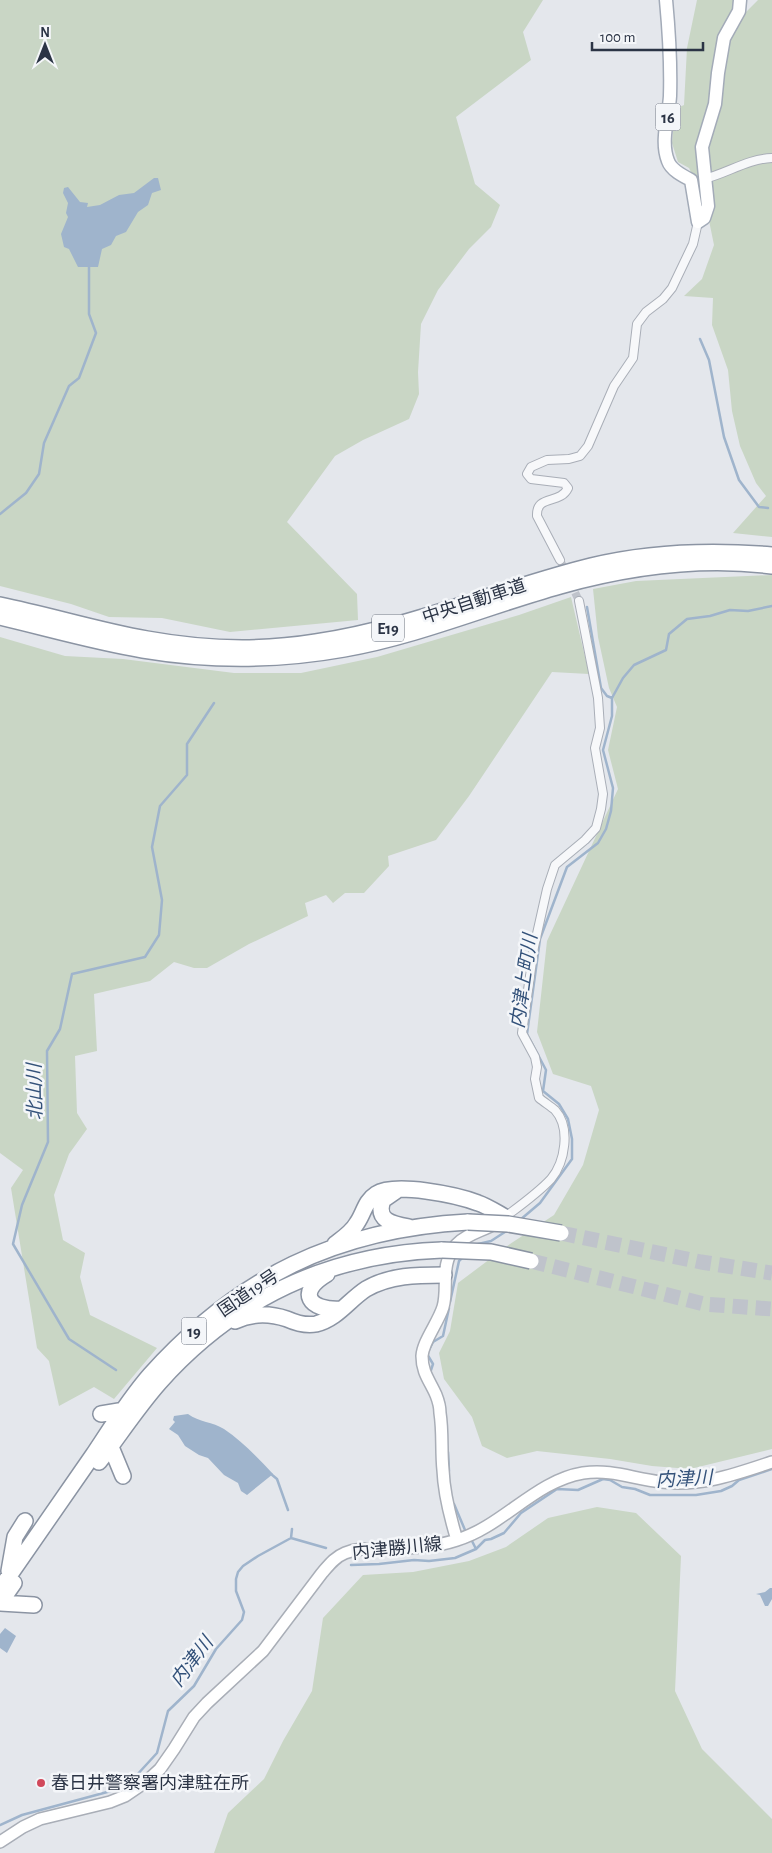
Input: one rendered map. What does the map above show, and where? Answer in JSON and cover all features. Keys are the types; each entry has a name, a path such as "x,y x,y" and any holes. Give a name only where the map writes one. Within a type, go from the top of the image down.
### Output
{"highway":[{"name":"中央自動車道","path":"0,605 176,644 242,647 282,646 342,638 384,629 557,575 617,561 657,555 690,553 772,555"},
{"name":"中央自動車道","path":"0,617 142,650 242,659 282,657 322,653 371,644 560,586 636,569 688,563 734,563 772,566"},
{"path":"332,1247 358,1223 369,1200 376,1194 386,1190 455,1195 480,1203 505,1217"},
{"path":"399,1190 382,1200 381,1210 384,1218 392,1224 412,1227"},
{"name":"国道19号","path":"4,1583 149,1377 203,1323 245,1292 277,1272 332,1247 412,1227 468,1222 508,1224 562,1233"},
{"name":"国道19号","path":"0,1603 111,1447 158,1385 209,1334 249,1306 314,1273 344,1264 409,1251 491,1252 530,1261"},
{"path":"341,1309 330,1310 315,1305 310,1299 310,1293 311,1286 315,1281 344,1264"},
{"path":"209,1334 242,1318 261,1314 305,1325 314,1324 334,1316 366,1289 389,1280 415,1275 444,1275"},
{"path":"101,1414 125,1410"},
{"path":"111,1447 123,1476"},
{"path":"4,1583 16,1538 26,1521"},
{"path":"0,1603 34,1605"}],"main road":[{"name":"16","path":"666,0 670,54 670,98 666,127 666,151 668,161 672,167 691,180 698,222 704,218 708,206 702,147 715,104 724,38 738,11 740,0"},
{"path":"457,1540 445,1496 440,1412 436,1395 426,1377 422,1356 426,1341 434,1328 443,1306 444,1275 448,1260 456,1246 473,1234 486,1230 505,1217"},
{"name":"内津勝川線","path":"0,1842 23,1827 40,1819 110,1802 125,1796 147,1781 174,1750 194,1717 263,1651 333,1561 344,1554 361,1549 427,1547 457,1540 482,1530 549,1485 568,1477 600,1472 618,1472 661,1482 705,1482 728,1477 772,1462"}],"street":[{"path":"704,178 716,176 747,162 772,158"},
{"path":"560,560 537,516 536,510 539,505 546,501 566,493 568,488 564,483 531,479 527,474 531,467 547,460 569,459 580,456 588,446 614,386 632,358 637,324 646,312 663,299 672,288 693,244 698,222"},
{"path":"505,1217 550,1180 558,1169 565,1142 562,1124 555,1111 539,1098 535,1079 537,1067 535,1057 522,1033 534,947 547,889 555,865 586,840 596,828 603,794 595,748 600,728 598,698 579,601"}],"green space":[{"path":"0,0 543,0 523,32 531,60 456,117 475,184 500,205 491,227 469,249 438,290 421,324 418,372 419,394 409,419 363,440 335,456 287,522 357,594 358,620 230,632 162,618 109,617 71,604 0,586"},
{"path":"697,0 734,0 746,12 758,0 772,0 772,537 733,533 766,496 756,483 740,446 732,411 728,370 712,325 713,298 684,296 702,279 714,245 705,201 689,168 678,162 672,143 675,109 684,105 687,48"},
{"path":"772,575 772,1449 690,1469 537,1451 507,1458 482,1446 472,1417 444,1379 439,1353 450,1331 458,1283 510,1244 554,1215 583,1165 599,1110 591,1086 553,1074 537,1032 547,941 618,789 608,750 617,707 609,688 598,637 593,589 636,581"},
{"path":"571,597 589,674 552,672 469,796 436,840 388,856 389,866 364,893 345,893 333,903 326,895 305,903 308,916 249,944 207,968 194,968 174,962 150,981 94,994 97,1051 75,1056 77,1113 87,1129 69,1154 54,1195 63,1240 85,1253 80,1277 90,1315 157,1348 114,1399 94,1387 59,1406 49,1361 37,1348 11,1188 23,1170 0,1153 0,637 65,656 123,659 234,673 301,673 377,657 519,615"},
{"path":"597,1507 636,1513 681,1556 675,1691 702,1749 772,1819 772,1853 214,1853 228,1813 264,1779 283,1741 312,1691 323,1618 363,1575 413,1572 469,1561 506,1547 548,1518"}],"water":[{"path":"154,178 158,178 161,190 152,193 148,205 138,212 126,232 116,236 111,245 102,249 98,267 78,267 69,249 64,247 61,234 68,217 66,213 68,203 63,193 64,188 68,187 80,202 88,203 87,207 100,205 119,195 134,193"},
{"path":"188,1414 224,1429 243,1444 273,1474 247,1495 241,1491 238,1483 224,1475 208,1458 199,1455 185,1446 178,1435 169,1429 175,1422 173,1420 174,1416"},
{"path":"772,1588 772,1599 768,1606 765,1606 760,1595 756,1594 765,1592"},
{"path":"5,1628 16,1636 7,1653 0,1648 0,1634"}],"waterway":[{"path":"0,514 26,493 39,474 44,443 69,386 79,378 96,333 89,314 89,267"},
{"path":"700,339 709,360 724,437 739,480 759,507 768,508"},
{"name":"内津上町川","path":"520,1220 540,1203 572,1159 572,1139 568,1119 559,1104 543,1091 546,1070 527,1034 540,939 567,867 598,843 606,829 611,811 613,788 603,750 612,716 612,698 623,678 634,665 666,650 669,634 687,619 710,616 730,610 748,611 772,606"},
{"path":"587,607 601,688 607,696 612,698"},
{"name":"北山川","path":"116,1370 69,1339 13,1244 22,1205 48,1142 47,1051 60,1029 72,974 145,957 159,935 162,900 152,847 160,806 187,775 187,744 214,703"},
{"name":"内津上町川","path":"474,1245 491,1241 508,1230"},
{"name":"内津上町川","path":"450,1302 459,1261 464,1256"},
{"name":"内津上町川","path":"430,1373 433,1364 427,1354 433,1342 443,1336 449,1308"},
{"name":"内津上町川","path":"448,1452 449,1471"},
{"name":"内津川","path":"351,1565 455,1558 476,1549 485,1540 504,1533 521,1513 557,1489 578,1490 603,1479 650,1495 696,1495 721,1491 739,1480 772,1469"},
{"name":"北山川","path":"271,1474 277,1479 288,1510"},
{"name":"内津上町川","path":"454,1504 465,1530"},
{"name":"北山川","path":"291,1538 292,1529"},
{"name":"内津川","path":"0,1825 22,1815 111,1791 135,1777 157,1753 168,1711 194,1686 216,1649 242,1620 244,1612 236,1591 236,1579 238,1572 243,1566 291,1538 326,1548"},
{"name":"内津上町川","path":"472,1541 476,1549"}],"tunnel":[{"path":"560,560 579,601"},
{"path":"561,1233 701,1262 772,1273"},
{"path":"531,1261 704,1304 772,1309"}],"place":[{"name":"春日井警察署内津駐在所","path":"41,1783"}]}
